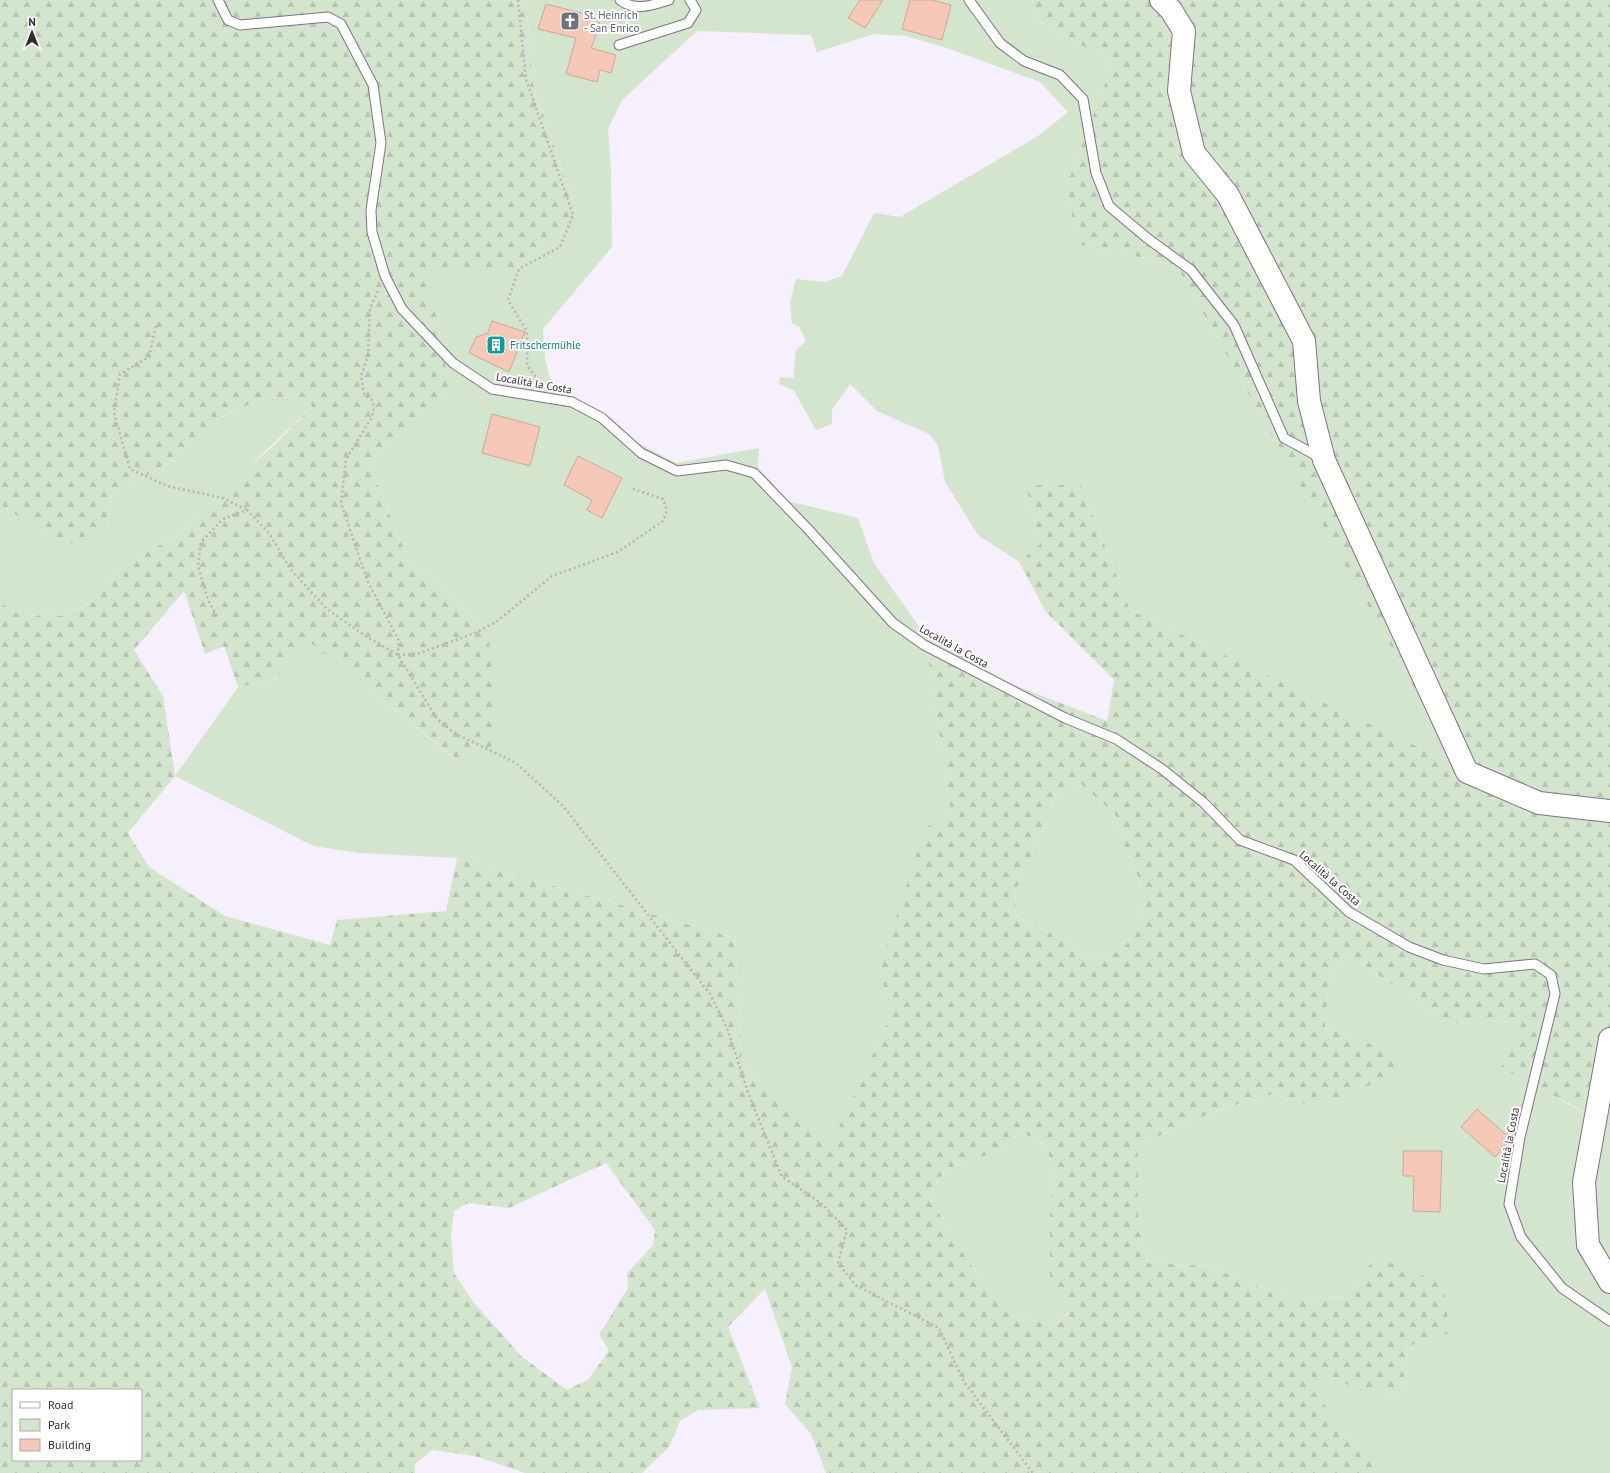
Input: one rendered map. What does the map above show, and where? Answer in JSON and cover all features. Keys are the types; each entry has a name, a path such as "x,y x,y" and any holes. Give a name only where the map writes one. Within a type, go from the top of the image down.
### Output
{"street":[{"path":"1161,0 1171,10 1184,31 1179,91 1194,153 1228,195 1304,341 1309,401 1324,460 1467,772 1539,803 1610,811"},
{"path":"1610,1039 1584,1182 1588,1245 1610,1282"}],"lane":[{"name":"Località la Costa","path":"218,0 228,20 240,26 328,17 341,24 373,85 381,143 371,210 372,232 385,276 402,309 453,362 492,390 572,402 602,418 641,453 677,471 726,465 754,472 808,529 892,623 931,648 1065,718 1116,739 1162,769 1203,802 1240,840 1294,860 1349,912 1409,946 1443,960 1484,969 1535,964 1551,975 1555,994 1520,1137 1509,1204 1521,1237 1562,1288 1610,1321"},
{"path":"620,0 626,5 646,7 669,0"},
{"path":"619,45 688,23 696,10 690,0"},
{"path":"968,0 1000,43 1024,60 1060,75 1083,99 1096,173 1109,206 1147,238 1191,270 1234,326 1284,438 1324,460"}],"path":[{"path":"518,0 526,79 573,215 560,247 519,269 508,300 526,332 527,365 552,399"},
{"path":"385,276 370,308 368,356 361,376 364,394 372,400 374,407 372,417 346,459 342,503 367,580 399,641 398,655"},
{"path":"156,326 149,357 120,374 114,413 130,469 167,486 223,498 247,510 269,533 291,570 327,610 367,637 398,655 437,719 454,733 516,763 563,806 710,994 727,1028 749,1095 782,1177 821,1203 846,1230 838,1262 855,1285 939,1328 964,1382 1033,1473"},
{"path":"398,655 417,654 475,633 496,622 552,576 618,552 663,521 667,510 664,499 633,489"},
{"path":"217,616 208,600 198,566 201,542 223,519 247,510"}],"green space":[{"path":"0,0 526,0 533,84 576,210 516,267 422,267 436,313 450,389 367,460 407,557 488,629 498,744 455,758 306,639 274,680 238,687 224,646 205,654 184,591 134,650 163,696 175,776 128,833 149,867 225,916 330,945 337,920 446,911 457,858 735,938 742,1063 830,1146 890,1018 880,968 925,827 952,820 925,635 1014,685 1107,721 1114,680 1046,612 1019,562 1040,544 1026,485 1081,485 1130,610 1458,766 1176,265 1078,244 1066,187 1113,63 1036,19 1032,0 1610,0 1610,1125 1501,1068 1523,1021 1449,1023 1346,953 1329,978 1325,1027 1393,1052 1394,1072 1356,1092 1318,1103 1305,1104 1273,1094 1218,1110 1138,1145 1138,1223 1148,1263 1209,1266 1264,1289 1298,1299 1347,1297 1375,1257 1444,1284 1449,1333 1408,1346 1406,1370 1399,1396 1300,1374 1375,1468 1375,1473 826,1473 811,1434 785,1404 792,1367 765,1289 728,1327 760,1408 698,1410 680,1421 669,1447 642,1473 525,1473 475,1456 432,1450 415,1464 415,1473 0,1473 0,603 20,615 63,616 93,602 114,575 140,556 176,536 244,471 270,449 312,407 307,397 264,398 217,419 169,463 112,495 107,524 78,545 49,537 0,504","holes":["1081,784 1115,814 1123,843 1145,893 1140,926 1121,951 1093,959 1066,940 1015,916 1016,890 1056,797","1021,1132 1046,1145 1054,1172 1050,1217 1050,1282 1069,1313 1055,1325 1014,1316 982,1282 928,1196 946,1169 996,1152","606,1163 655,1230 653,1245 627,1273 628,1288 599,1335 609,1350 589,1379 567,1390 521,1356 474,1303 454,1273 451,1235 454,1211 468,1203 509,1208"]},
{"path":"526,0 1032,0 1036,19 1113,63 1066,187 1078,244 1176,265 1459,767 1130,610 1081,485 1026,485 1040,544 1019,562 978,535 945,482 938,446 929,434 877,411 850,384 832,410 832,424 816,430 794,391 779,384 780,377 793,378 796,350 806,341 799,326 792,324 790,303 796,279 825,282 842,276 874,213 900,217 1038,136 1068,112 1040,82 944,47 905,36 874,34 817,52 811,35 697,31 622,100 608,129 611,169 612,247 543,329 545,359 550,379 571,396 612,419 637,442 676,463 759,448 758,467 788,501 858,518 874,563 925,635 952,820 880,968 890,1018 830,1147 742,1063 735,938 457,858 360,853 313,846 175,776 238,687 274,680 306,638 454,758 488,629 407,557 367,460 450,389 436,313 421,267 516,267 576,210 533,84"},
{"path":"307,397 312,407 176,536 140,556 114,575 93,602 63,616 20,615 0,603 0,504 49,537 107,524 112,495 169,463 217,419 264,398"},
{"path":"1081,784 1115,814 1123,843 1145,893 1140,926 1121,951 1093,959 1066,940 1015,916 1016,890 1056,797"},
{"path":"1346,953 1449,1023 1523,1021 1562,1101 1610,1125 1610,1473 1375,1473 1375,1468 1299,1373 1399,1396 1406,1370 1408,1346 1375,1257 1347,1297 1298,1299 1264,1289 1209,1266 1148,1263 1138,1223 1138,1145 1218,1110 1273,1094 1305,1104 1392,1052 1325,1027 1329,978"},
{"path":"1021,1132 1046,1145 1054,1172 1050,1217 1050,1282 1069,1312 1055,1325 1014,1316 982,1282 928,1196 946,1169 996,1152"}],"building":[{"path":"860,0 883,0 865,28 848,18"},
{"path":"910,0 932,0 951,5 942,40 902,29"},
{"path":"546,4 597,17 600,25 591,48 616,55 611,73 600,70 597,82 566,74 576,38 538,29"},
{"name":"Fritschermühle","path":"492,321 525,332 509,372 469,353 476,337 488,333"},
{"path":"492,414 540,427 530,466 482,453"},
{"path":"578,456 622,478 602,518 587,510 592,500 564,485"},
{"path":"1477,1109 1511,1139 1495,1157 1461,1127"},
{"path":"1403,1151 1442,1151 1440,1212 1413,1211 1414,1176 1403,1176"}],"place":[{"name":"St. Heinrich - San Enrico","path":"570,21"},
{"name":"Fritschermühle","path":"496,345"}]}
